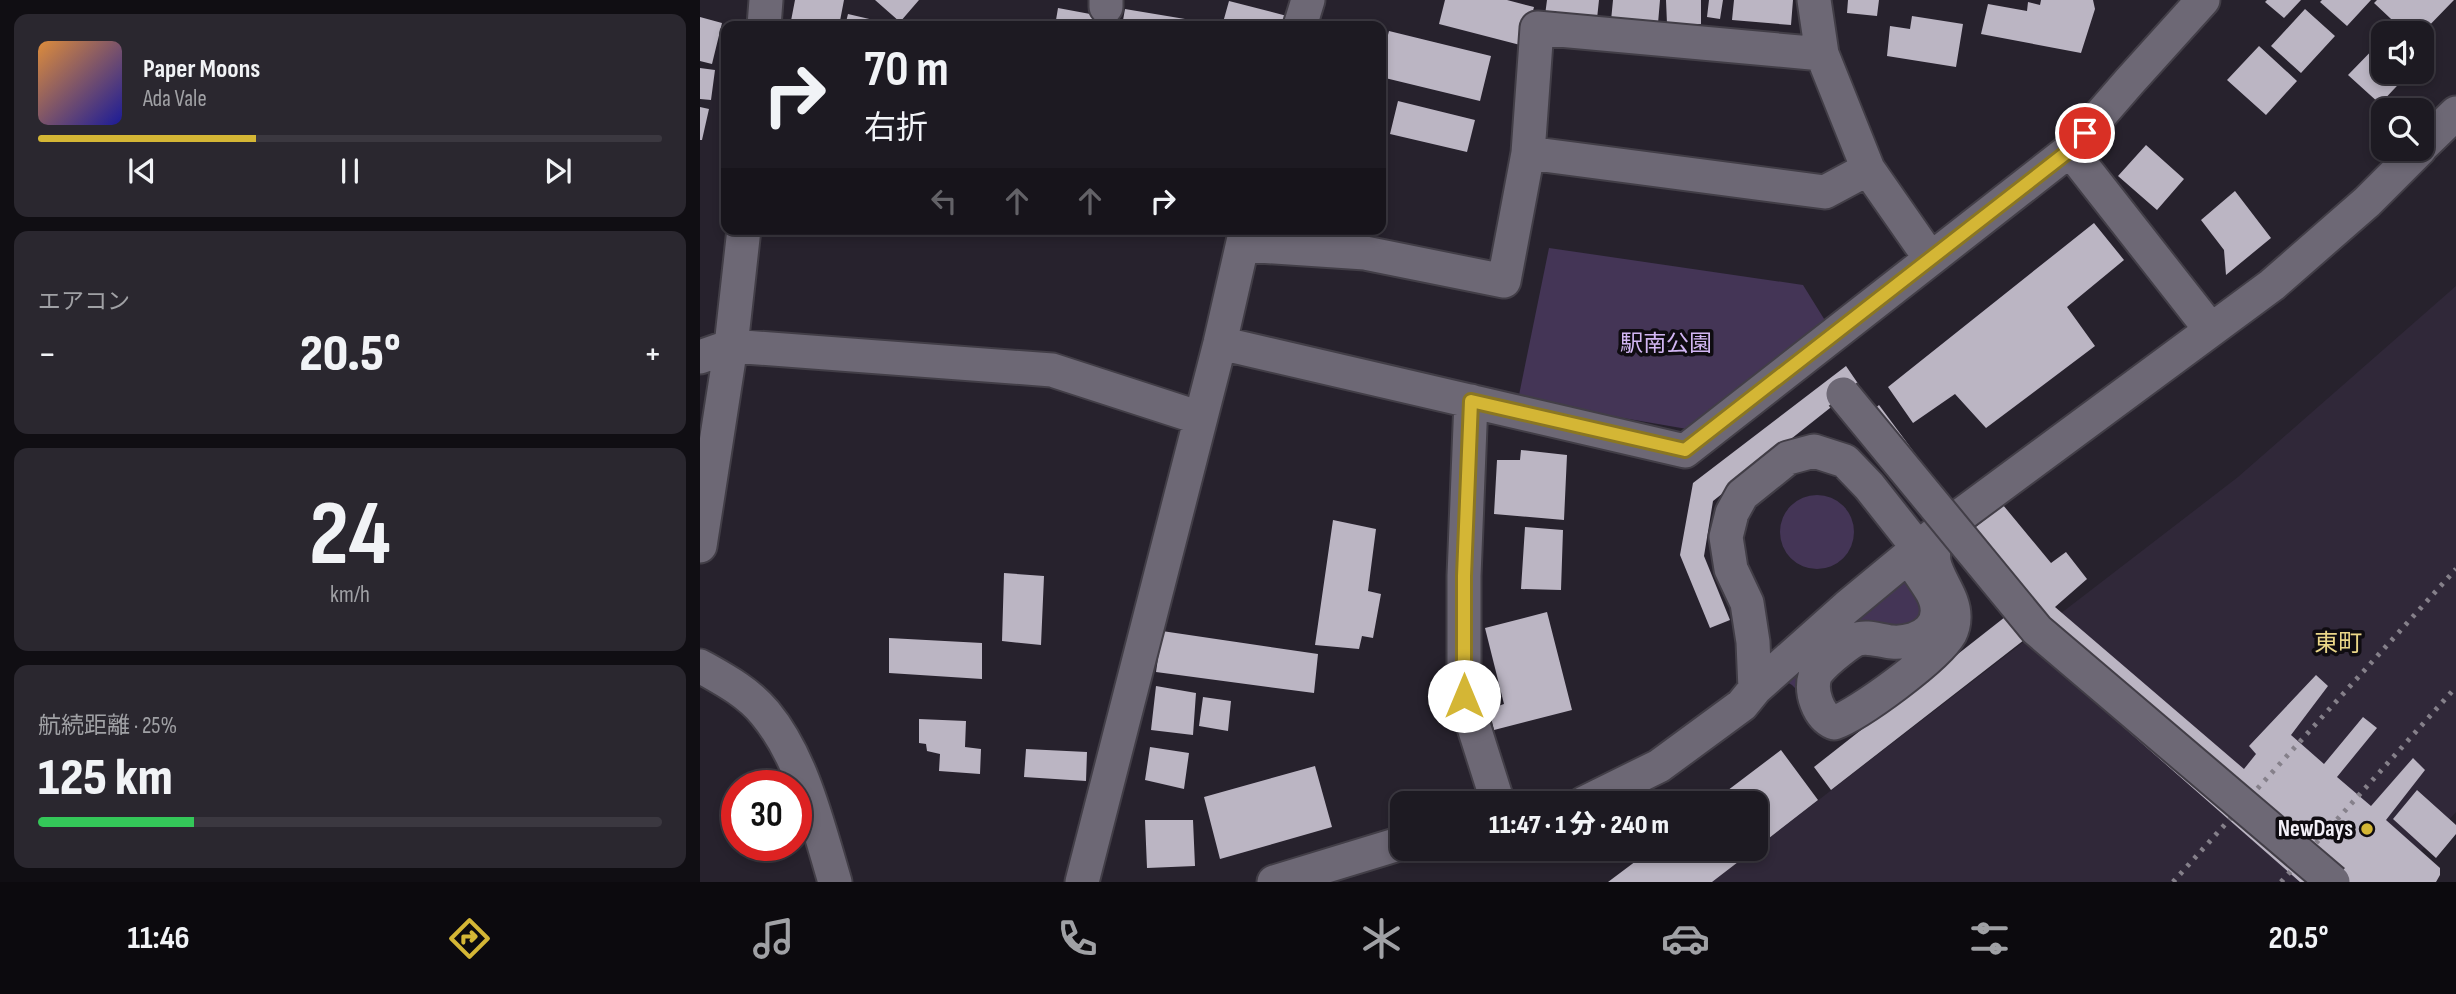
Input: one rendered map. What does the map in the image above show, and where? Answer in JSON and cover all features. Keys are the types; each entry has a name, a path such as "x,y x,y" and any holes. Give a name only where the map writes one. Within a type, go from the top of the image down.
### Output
{"street":[{"path":"764,21 766,0"},
{"path":"1302,21 1308,0"},
{"path":"1814,0 1822,54 1868,169 1930,258"},
{"path":"1220,343 1685,450 2070,150 2203,0"},
{"path":"1082,882 1245,237 1364,253 1504,281 1528,153 1536,28 1822,54"},
{"path":"2434,135 2456,113"},
{"path":"2070,150 2211,330"},
{"path":"1528,153 1825,192 1868,169"},
{"path":"1607,791 1669,759 1742,705 1760,685 1920,546 2272,285 2326,240 2408,161"},
{"path":"700,546 731,346 743,235"},
{"path":"700,358 731,346 1052,370 1200,418"},
{"path":"1843,394 2037,630 2333,882"},
{"path":"1471,401 1464,576 1464,696 1494,791"},
{"path":"1814,451 1845,461 1934,561 1951,601 1954,617 1952,632 1905,677 1848,718 1834,723 1760,685 1747,603 1731,569 1726,537 1732,513 1742,495 1788,458 1814,451"},
{"path":"1826,720 1814,691 1815,675 1823,665 1856,639 1871,638 1909,643 1925,636 1933,626 1937,610 1920,546"},
{"path":"700,666 732,684 764,712 787,744 809,799 835,882"},
{"path":"1274,882 1390,847"}],"shaded area":[{"path":"2456,286 2456,812 2393,882 1712,882 1739,861 1768,861 1768,839 2238,477"}],"green space":[{"name":"駅南公園","path":"1549,248 1803,285 1826,322 1687,429 1518,400"},
{"path":"1817,495 1831,498 1843,506 1851,518 1854,532 1851,546 1843,558 1831,566 1817,569 1803,566 1791,558 1783,546 1780,532 1783,518 1791,506 1803,498"},
{"path":"1902,582 1912,583 1926,605 1917,627 1877,632 1809,702 1792,685 1778,677"}],"building":[{"path":"795,0 844,0 840,21 791,21"},
{"path":"875,0 919,0 899,21"},
{"path":"1445,0 1507,0 1534,7 1524,46 1439,24"},
{"path":"1547,0 1599,0 1596,28 1544,23"},
{"path":"1613,0 1660,0 1657,35 1610,31"},
{"path":"1666,0 1701,0 1701,24 1667,24"},
{"path":"1709,0 1723,0 1720,19 1707,17"},
{"path":"1734,0 1793,0 1791,25 1732,20"},
{"path":"1848,0 1879,0 1877,16 1847,13"},
{"path":"2041,0 2093,0 2095,9 2081,53 1981,34 1988,4 2027,11 2028,2 2040,5"},
{"path":"2301,0 2284,18 2265,2"},
{"path":"2371,0 2347,26 2320,2"},
{"path":"2377,0 2454,0 2434,21 2393,21 2374,3"},
{"path":"1229,1 1287,16 1286,21 1223,21"},
{"path":"1058,8 1117,19 1117,21 1056,21"},
{"path":"1125,9 1191,20 1191,21 1123,21"},
{"path":"2305,9 2335,36 2301,73 2271,46"},
{"path":"848,14 878,21 846,21"},
{"path":"1912,16 1963,24 1956,67 1887,56 1890,26 1910,29"},
{"path":"700,17 721,23 721,27 712,64 700,61"},
{"path":"1389,31 1491,56 1480,101 1386,78 1386,43"},
{"path":"2259,46 2297,81 2266,115 2227,80"},
{"path":"2371,51 2371,84 2399,84 2386,98 2373,98 2348,75"},
{"path":"700,68 715,70 711,100 700,99"},
{"path":"1398,101 1475,120 1467,152 1390,134"},
{"path":"700,107 709,109 702,140 700,140"},
{"path":"2146,145 2184,179 2157,210 2118,176"},
{"path":"2235,191 2271,238 2226,275 2224,250 2201,220"},
{"path":"2094,223 2124,260 2067,307 2095,346 1986,428 1955,394 1913,423 1888,387"},
{"path":"1846,366 1859,385 1713,501 1704,556 1730,620 1710,628 1680,555 1693,483"},
{"path":"1879,405 1972,530 2003,505 2051,563 2066,552 2087,579 2055,607 2244,769 2256,754 2249,746 2316,675 2328,686 2291,735 2324,764 2363,717 2377,728 2337,777 2371,806 2413,758 2425,770 2386,820 2440,868 2436,882 2300,882 2024,640 1831,790 1814,767 2005,617 1910,494 1903,491 1850,430"},
{"path":"1521,450 1567,455 1564,520 1494,514 1497,460 1520,460"},
{"path":"1333,520 1376,529 1368,591 1381,594 1373,638 1362,636 1359,649 1315,645"},
{"path":"1525,527 1563,530 1561,590 1521,589"},
{"path":"1004,573 1044,576 1041,645 1002,641"},
{"path":"1547,612 1572,710 1494,730 1489,709 1504,704 1485,628"},
{"path":"1162,631 1318,654 1314,693 1156,672"},
{"path":"889,638 982,643 982,679 889,673"},
{"path":"1156,686 1196,693 1193,735 1151,730"},
{"path":"1203,697 1231,701 1228,731 1199,726"},
{"path":"919,719 966,721 965,747 981,749 980,774 939,771 940,754 927,751 926,744 919,743"},
{"path":"1150,747 1189,753 1184,789 1145,780"},
{"path":"1026,749 1087,752 1086,781 1024,777"},
{"path":"1781,750 1818,800 1768,839 1768,791 1727,791"},
{"path":"1315,766 1332,827 1220,859 1204,797"},
{"path":"2417,790 2456,825 2456,834 2436,858 2393,819"},
{"path":"1145,820 1193,820 1195,866 1147,868"},
{"path":"1636,861 1739,861 1712,882 1608,882"}],"railway":[{"path":"2173,882 2456,569"},
{"path":"2281,882 2456,687"}],"place":[{"name":"NewDays","path":"2367,829"}],"district":[{"name":"東町","path":"2338,643"}],"route":[{"path":"1464,696 1464,576 1471,401 1685,450 2070,150 2085,133"}]}
